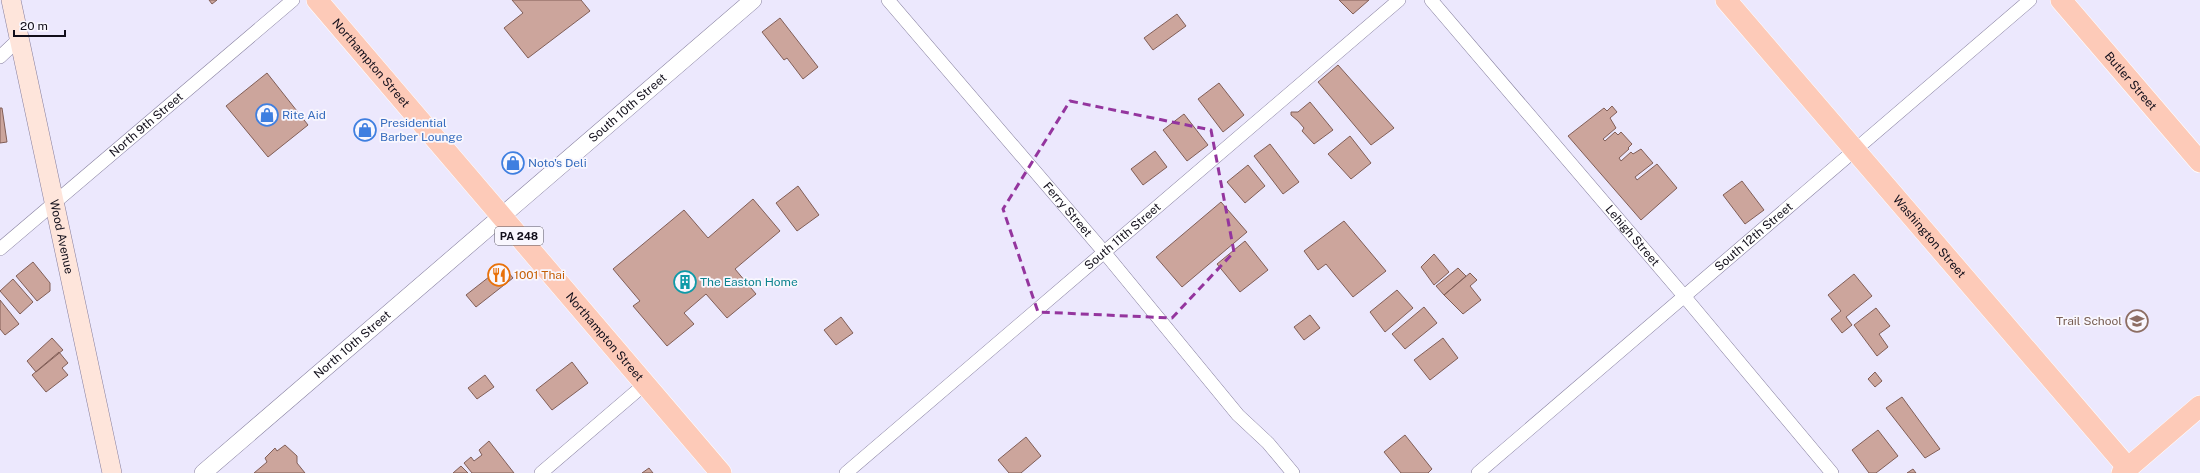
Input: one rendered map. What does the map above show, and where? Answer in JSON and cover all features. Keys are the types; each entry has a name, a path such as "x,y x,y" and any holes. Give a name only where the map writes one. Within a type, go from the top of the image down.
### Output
{"main road":[{"name":"Wood Avenue","path":"11,0 112,473"},
{"name":"Northampton Street","path":"317,0 721,473"},
{"name":"Washington Street","path":"1726,0 2127,472"},
{"name":"Butler Street","path":"2061,0 2200,162"},
{"path":"2127,472 2200,406"}],"street":[{"name":"North 9th Street","path":"0,249 293,0"},
{"name":"South 10th Street","path":"502,217 753,0"},
{"name":"Ferry Street","path":"888,0 1104,252 1238,414 1268,443 1293,473"},
{"name":"South 11th Street","path":"846,473 1399,0"},
{"name":"Lehigh Street","path":"1431,0 1684,296 1832,473"},
{"name":"South 12th Street","path":"1478,473 2030,0"},
{"path":"0,57 19,40"},
{"name":"North 10th Street","path":"203,473 502,217"},
{"path":"541,473 645,384"}],"highlighted area":[{"path":"1070,101 1211,130 1234,252 1172,318 1038,312 1003,209"}],"building":[{"path":"209,0 217,0 212,4"},
{"path":"512,0 581,0 590,11 528,58 504,28 523,13"},
{"path":"1339,0 1369,0 1353,14"},
{"path":"1177,14 1186,26 1153,50 1144,38"},
{"path":"780,18 818,67 803,79 787,58 784,60 762,32"},
{"path":"1338,65 1394,128 1371,145 1318,82"},
{"name":"Rite Aid","path":"267,73 308,125 268,157 226,106"},
{"path":"1219,83 1244,115 1223,132 1198,99"},
{"path":"1310,102 1333,130 1314,144 1302,131 1304,128 1291,115 1291,112 1298,112"},
{"path":"1612,106 1617,112 1610,118 1616,128 1603,139 1605,141 1615,132 1618,135 1621,132 1632,144 1628,148 1629,149 1619,158 1621,161 1631,152 1633,154 1641,149 1653,163 1635,177 1637,180 1657,164 1677,188 1641,220 1568,136 1604,108 1607,111"},
{"path":"0,108 2,108 7,142 0,143"},
{"path":"1184,114 1208,145 1187,161 1163,130"},
{"path":"1350,136 1371,163 1351,179 1328,154"},
{"path":"1270,144 1299,182 1283,194 1254,156"},
{"path":"1155,151 1167,167 1143,185 1131,169"},
{"path":"1248,165 1265,186 1245,203 1227,182"},
{"path":"1742,181 1764,210 1745,224 1723,195"},
{"path":"798,186 819,215 797,231 776,203"},
{"name":"The Easton Home","path":"753,199 780,231 735,269 756,294 727,318 706,294 684,313 694,324 667,346 633,306 640,301 613,269 684,210 708,238"},
{"path":"1221,202 1247,232 1182,287 1156,257"},
{"path":"1344,221 1386,271 1353,297 1326,264 1318,270 1304,251"},
{"path":"1245,241 1268,270 1240,292 1217,264"},
{"path":"1434,254 1449,272 1434,285 1421,267"},
{"path":"33,262 50,283 50,291 37,301 16,276"},
{"path":"503,266 513,278 476,307 466,295"},
{"path":"1458,268 1466,276 1444,295 1436,286"},
{"path":"1470,273 1477,280 1470,286 1481,300 1463,314 1444,295"},
{"path":"1854,274 1872,296 1846,317 1852,325 1842,333 1831,319 1841,311 1828,295"},
{"path":"13,279 33,302 20,314 0,291"},
{"path":"1397,290 1413,308 1385,332 1370,312"},
{"path":"0,300 19,324 5,335 0,329"},
{"path":"1424,307 1437,323 1405,349 1392,334"},
{"path":"1876,308 1890,326 1879,334 1888,347 1877,356 1854,325"},
{"path":"1310,315 1320,328 1304,340 1294,327"},
{"path":"841,317 853,333 836,345 824,330"},
{"path":"52,338 63,350 36,372 27,361"},
{"path":"1443,338 1458,358 1430,380 1414,360"},
{"path":"59,352 68,363 62,368 68,375 46,392 32,375"},
{"path":"572,362 588,383 552,410 536,390"},
{"path":"1875,372 1882,381 1875,387 1868,379"},
{"path":"485,375 494,387 477,399 468,388"},
{"path":"1902,397 1940,449 1925,458 1886,408"},
{"path":"1878,430 1898,456 1876,473 1869,473 1852,450"},
{"path":"1405,435 1432,469 1428,473 1401,473 1384,452"},
{"path":"1026,437 1041,456 1021,473 1009,473 998,460"},
{"path":"489,441 514,473 472,473 464,463 471,457 474,461 482,455 479,450"},
{"path":"285,445 297,456 297,463 305,473 254,473 267,462 265,458 275,448 277,451"},
{"path":"461,466 468,473 453,473"},
{"path":"649,468 653,473 642,473"},
{"path":"1913,469 1916,473 1907,473"}],"place":[{"name":"Rite Aid","path":"267,115"},
{"name":"Presidential Barber Lounge","path":"365,130"},
{"name":"Noto's Deli","path":"513,163"},
{"name":"1001 Thai","path":"499,275"},
{"name":"The Easton Home","path":"685,282"},
{"name":"Trail School","path":"2137,321"}]}
